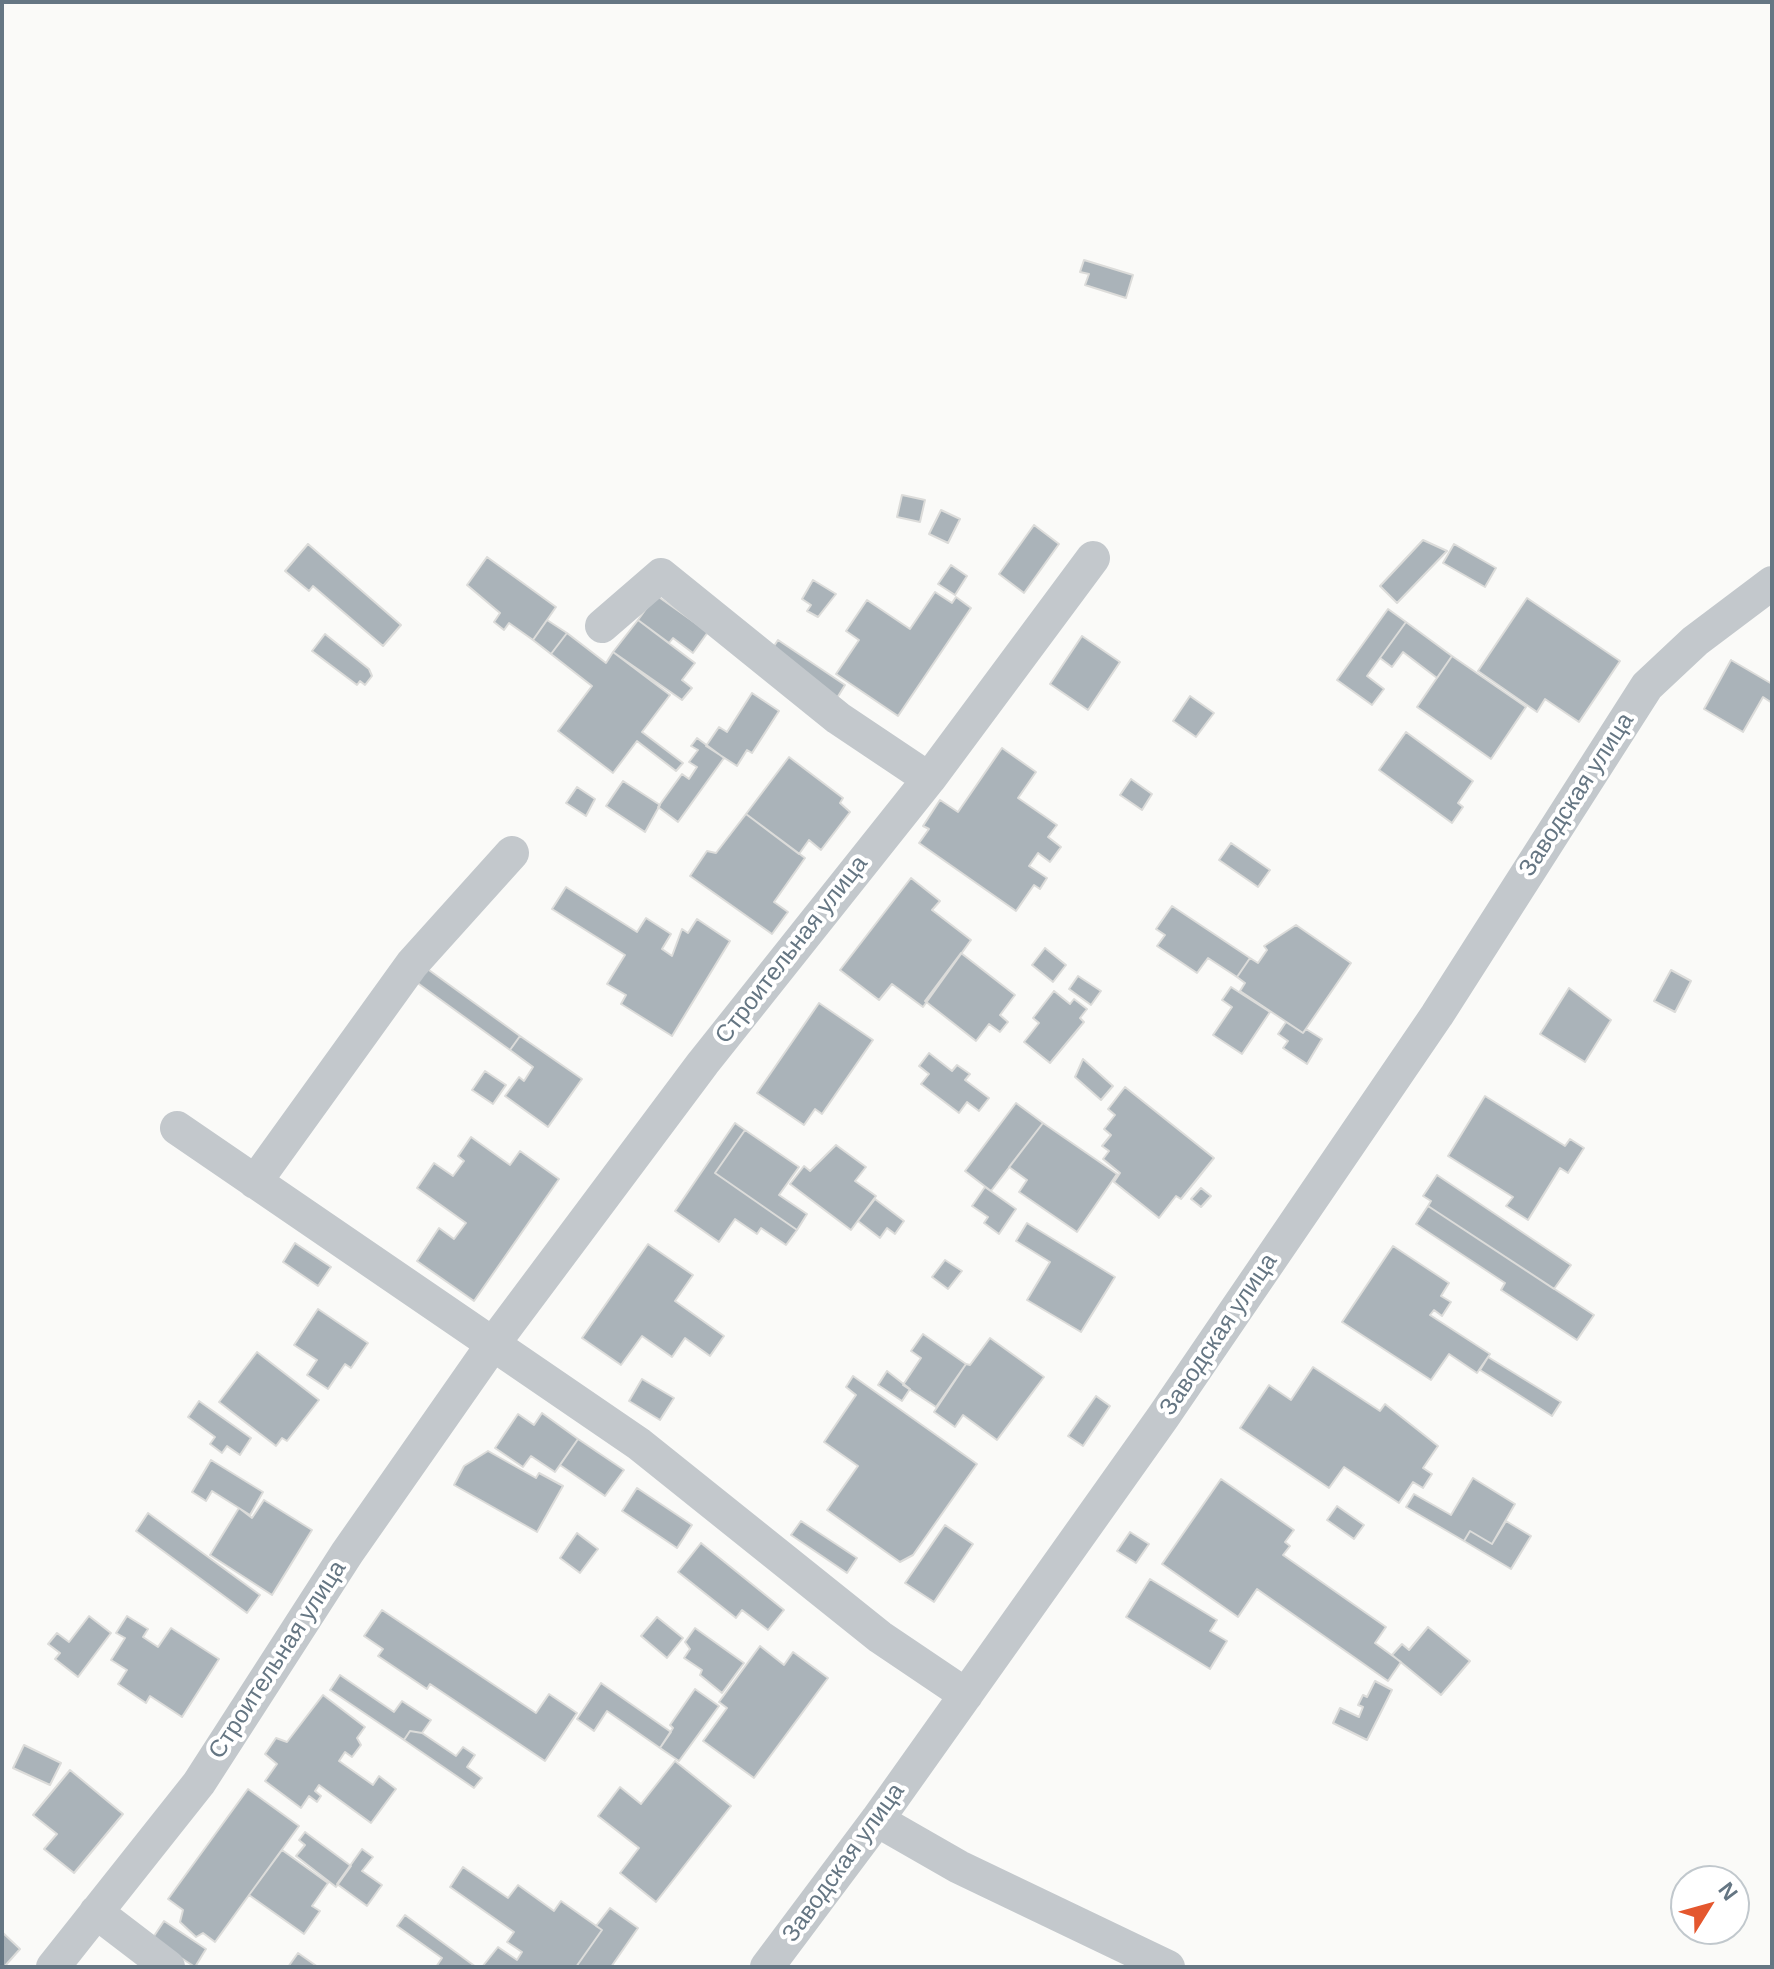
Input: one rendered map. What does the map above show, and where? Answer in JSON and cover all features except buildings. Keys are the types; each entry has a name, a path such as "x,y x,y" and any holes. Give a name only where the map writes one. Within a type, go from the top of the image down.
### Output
{"street":[{"name":"Строительная улица","path":"53,1967 199,1783 347,1553 493,1344 703,1063 929,779 1093,558"},
{"path":"602,626 661,575 838,718 929,779"},
{"name":"Заводская улица","path":"767,1967 877,1820 1163,1417 1437,1015 1647,686 1695,641 1772,583"},
{"path":"255,1182 412,964 512,853"},
{"path":"177,1128 639,1444 880,1637 966,1695"},
{"path":"877,1820 959,1867 1168,1967"},
{"path":"96,1912 168,1967"}]}
